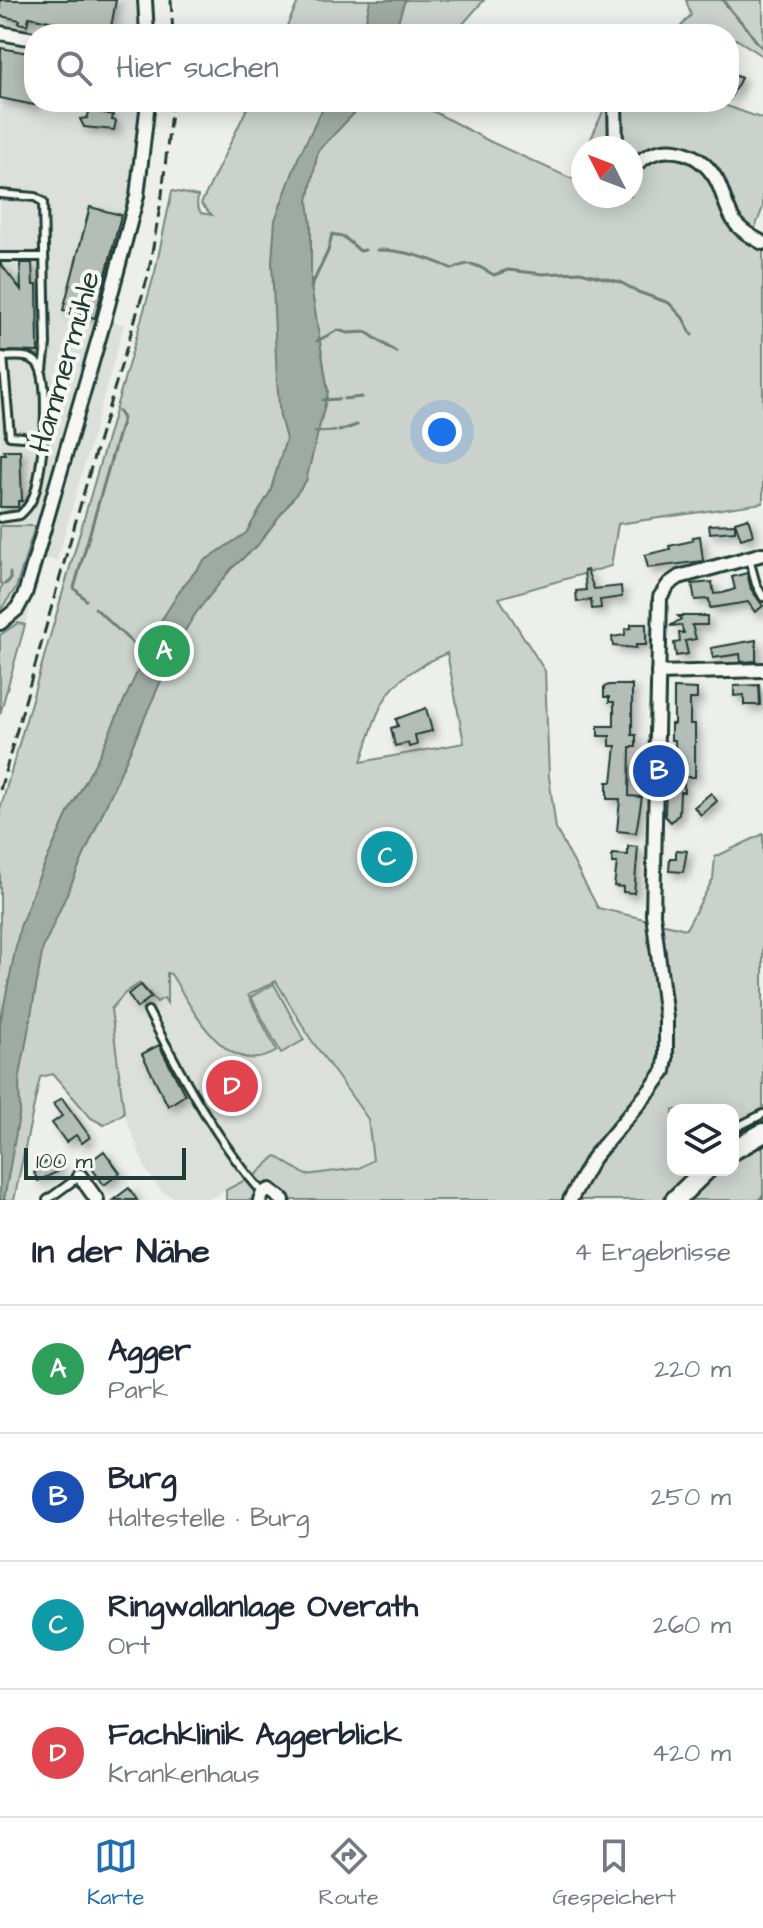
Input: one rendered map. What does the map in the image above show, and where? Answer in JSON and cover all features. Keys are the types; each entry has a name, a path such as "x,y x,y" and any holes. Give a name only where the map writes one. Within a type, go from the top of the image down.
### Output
{"main road":[{"path":"739,1147 763,1133"},
{"path":"675,1200 696,1176"}],"street":[{"path":"145,0 146,24"},
{"path":"0,33 24,37"},
{"name":"Hammermühle","path":"0,623 17,609 25,594 99,339 137,196 147,112"},
{"path":"615,112 616,136"},
{"path":"643,159 648,154 666,150 678,151 697,161 717,180 736,224 763,243"},
{"path":"570,1200 593,1158 664,1071 666,1059 666,1018 653,914 658,606 663,591 679,577 763,554"},
{"path":"658,673 763,670"},
{"path":"80,1176 97,1200"},
{"path":"261,1197 275,1191 283,1200"}],"lane":[{"path":"0,194 35,197 43,202 46,344 38,482 27,508 20,515 0,518"},
{"path":"0,257 44,257"},
{"path":"23,437 10,436 2,356 27,357 37,363 42,372"},
{"path":"749,558 763,597"},
{"path":"148,1011 193,1094 261,1197"},
{"path":"739,1126 763,1114"},
{"path":"47,1200 80,1176"}],"shaded area":[{"path":"0,0 135,0 138,24 24,24 24,112 139,112 132,181 99,317 124,325 57,561 43,558 0,720"},
{"path":"299,0 484,0 463,24 288,24"},
{"path":"370,0 405,0 397,24 365,24"},
{"path":"686,0 763,0 763,56 739,41 739,24 683,24 691,15"},
{"path":"739,110 763,119 763,207 751,239 763,248 763,503 618,524 611,566 499,598 545,671 549,777 556,829 598,908 686,929 713,879 715,857 763,834 763,1111 744,1119 744,1123 763,1117 763,1128 739,1141 739,1104 667,1104 667,1176 685,1176 663,1200 226,1200 226,1190 257,1174 276,1156 306,1175 359,1168 373,1160 368,1119 310,1038 276,981 248,995 277,1051 259,1058 242,1057 213,1037 171,974 167,973 167,1003 164,998 157,1002 140,983 125,993 111,1009 124,1113 104,1125 91,1118 53,1074 40,1077 14,1200 0,1200 0,810 155,272 172,191 198,196 197,205 201,213 212,215 201,204 245,112 435,112 571,179 571,208 643,208 643,136 592,136 603,112 619,116 620,112","holes":["310,260 311,286 328,392 299,263","447,653 464,743 361,762 380,708 397,683"]},
{"path":"321,112 355,112 318,151 308,201 311,286 328,392 306,481 257,546 231,569 179,640 43,948 19,1082 20,1110 4,1200 0,1200 0,1024 20,927 38,879 159,624 183,586 204,561 246,533 270,492 286,439 280,417 277,382 272,262 275,220 299,156"},
{"path":"0,526 35,526 16,588 0,610 0,589 3,585 0,582"},
{"path":"18,623 25,625 0,714 0,635"},
{"path":"167,973 171,973 195,1014 265,1058 276,1050 248,995 276,980 310,1038 368,1119 374,1160 359,1168 306,1175 276,1156 257,1174 208,1200 180,1200 162,1192 146,1170 124,1113 111,1009 125,993 141,983 153,997 166,1001"},
{"path":"274,984 304,1040 281,1053 251,997"},
{"path":"763,1140 763,1200 683,1200 711,1176 739,1176 739,1155"}],"building":[{"path":"0,0 116,0 112,24 64,24 29,17 27,24 24,24 19,23 20,20 0,16"},
{"path":"1,48 24,52 24,103 0,98"},
{"path":"89,112 113,115 112,120 116,121 114,130 84,127 80,119 87,118"},
{"path":"90,207 121,215 95,318 63,310"},
{"path":"0,263 21,290 20,263 32,263 33,285 37,285 38,352 0,351"},
{"path":"4,450 20,450 22,501 18,501 18,507 0,507 1,454 5,454"},
{"path":"748,518 753,535 741,539 735,522"},
{"path":"735,524 735,531 710,533 709,525"},
{"path":"700,536 703,561 648,568 645,555 670,549 669,546"},
{"path":"587,570 594,589 621,586 622,597 600,600 601,608 592,609 591,600 577,602 576,591 586,590 584,571"},
{"path":"747,573 751,589 763,606 755,612 748,602 710,608 709,599 695,600 692,584 712,582 714,594 723,593 735,589 732,577"},
{"path":"678,616 707,616 707,625 692,625 696,639 685,641 688,654 676,656 674,643 680,642 679,633 684,633 681,625 670,626 681,619"},
{"path":"631,624 646,624 646,645 636,645 636,648 613,646 612,637 625,635 625,629 631,628"},
{"path":"756,640 756,661 741,662 740,654 713,658 711,648"},
{"path":"632,685 632,735 636,735 636,747 630,747 629,796 642,797 636,833 617,831 620,799 607,799 607,782 612,782 616,746 610,746 610,736 598,736 598,726 614,726 614,702 604,697 604,687"},
{"path":"759,685 760,705 744,705 744,695 734,696 734,686"},
{"path":"674,688 697,689 697,699 690,699 690,724 695,724 695,777 684,777 679,814 671,822 665,816 666,783 676,783 675,740 671,740"},
{"path":"426,708 432,731 415,735 417,745 409,747 408,743 395,746 391,728 398,726 396,719"},
{"path":"711,793 717,801 701,815 694,807"},
{"path":"628,846 638,847 634,893 623,892 623,887 614,886 617,863 612,863 612,854 628,855"},
{"path":"676,850 687,851 683,872 669,871 670,858 676,858"},
{"path":"141,985 151,997 137,1008 128,994"},
{"path":"159,1045 185,1095 168,1106 142,1054"},
{"path":"62,1098 90,1137 82,1143 76,1135 66,1142 52,1123 62,1116 53,1104"},
{"path":"104,1151 120,1173 104,1185 88,1163"},
{"path":"55,1158 61,1170 38,1181 34,1173 41,1169 39,1165"},
{"path":"129,1188 137,1200 113,1200"}],"waterway":[{"path":"723,0 763,48"},
{"path":"311,287 328,251 332,234 344,237 360,251 365,250"},
{"path":"377,250 416,255 453,269 465,264 474,265 494,275 508,270 543,274 580,272 620,282 669,303 683,318 692,335"},
{"path":"317,341 338,330 366,332 396,352"},
{"path":"344,399 362,397"},
{"path":"323,400 339,399"},
{"path":"86,600 74,588 123,418 118,411"},
{"path":"339,431 357,425"},
{"path":"315,432 335,431"},
{"path":"5,584 10,580 10,573"},
{"path":"95,608 145,655"},
{"path":"760,1200 763,1195"}],"railway":[{"path":"171,0 172,24"},
{"path":"0,790 148,276 162,195 171,112"}],"place":[{"name":"Agger","path":"164,651"},
{"name":"Burg","path":"659,771"},
{"name":"Ringwallanlage Overath","path":"387,857"},
{"name":"Fachklinik Aggerblick","path":"232,1086"}]}
